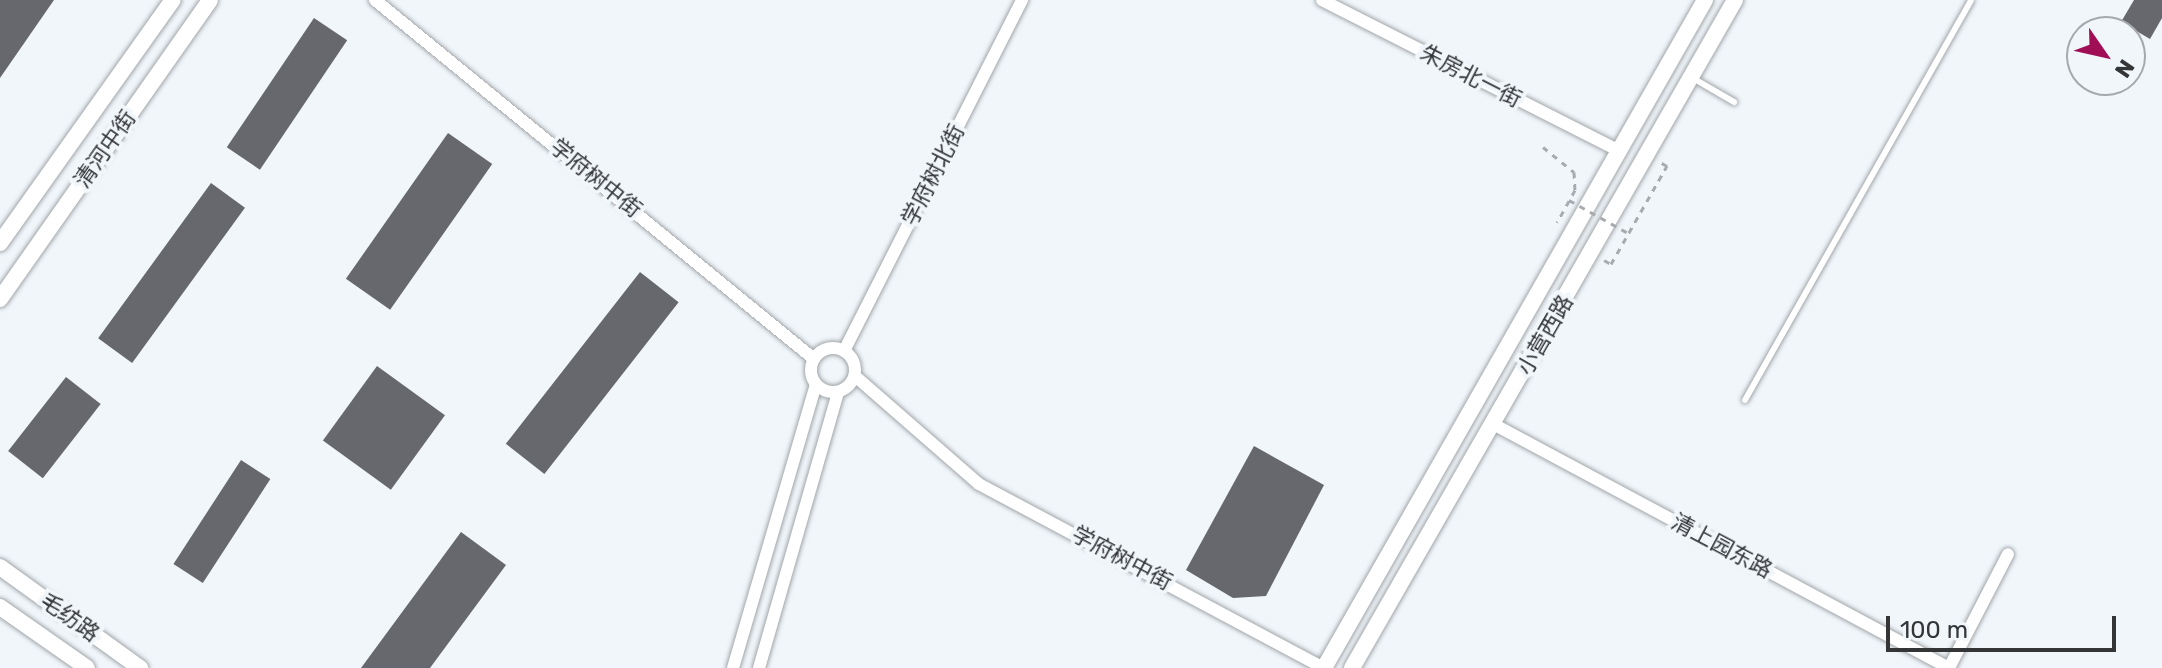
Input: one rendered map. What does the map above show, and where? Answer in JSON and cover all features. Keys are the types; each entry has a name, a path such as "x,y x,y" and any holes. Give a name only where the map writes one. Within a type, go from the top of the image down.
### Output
{"main road":[{"name":"清河中街","path":"0,243 173,0"},
{"name":"清河中街","path":"0,299 210,0"},
{"name":"小营西路","path":"1324,668 1705,0"},
{"name":"小营西路","path":"1352,668 1495,425 1735,0"},
{"name":"毛纺路","path":"0,567 140,668"},
{"name":"毛纺路","path":"0,607 87,668"}],"street":[{"name":"学府树中街","path":"375,0 814,359"},
{"name":"学府树北街","path":"844,351 1022,0"},
{"name":"朱房北一街","path":"1322,0 1620,151"},
{"path":"733,668 816,385 814,359 832,348 844,351 855,376 838,392 759,668"},
{"name":"学府树中街","path":"855,376 979,484 1324,668"},
{"path":"816,385 838,392"},
{"name":"清上园东路","path":"1495,425 1949,668"},
{"path":"1949,668 2008,554"}],"lane":[{"path":"1745,400 1971,0"},
{"path":"1691,77 1734,102"}],"path":[{"path":"1543,147 1570,165 1575,181 1557,222"},
{"path":"1604,260 1614,259 1667,166 1660,162"},
{"path":"1569,200 1628,233"}],"building":[{"path":"0,0 54,0 0,78"},
{"path":"2134,0 2162,0 2162,18 2150,39 2146,37 2146,16 2125,16"},
{"path":"314,18 347,40 260,170 227,147"},
{"path":"448,133 492,164 390,310 346,279"},
{"path":"211,183 245,208 132,363 98,338"},
{"path":"640,272 679,302 544,474 506,444"},
{"path":"377,366 445,415 391,490 323,440"},
{"path":"66,377 101,404 43,478 8,451"},
{"path":"1254,446 1324,485 1266,596 1233,598 1186,570"},
{"path":"241,460 270,479 203,583 173,564"},
{"path":"461,532 506,565 430,668 361,668"}]}
